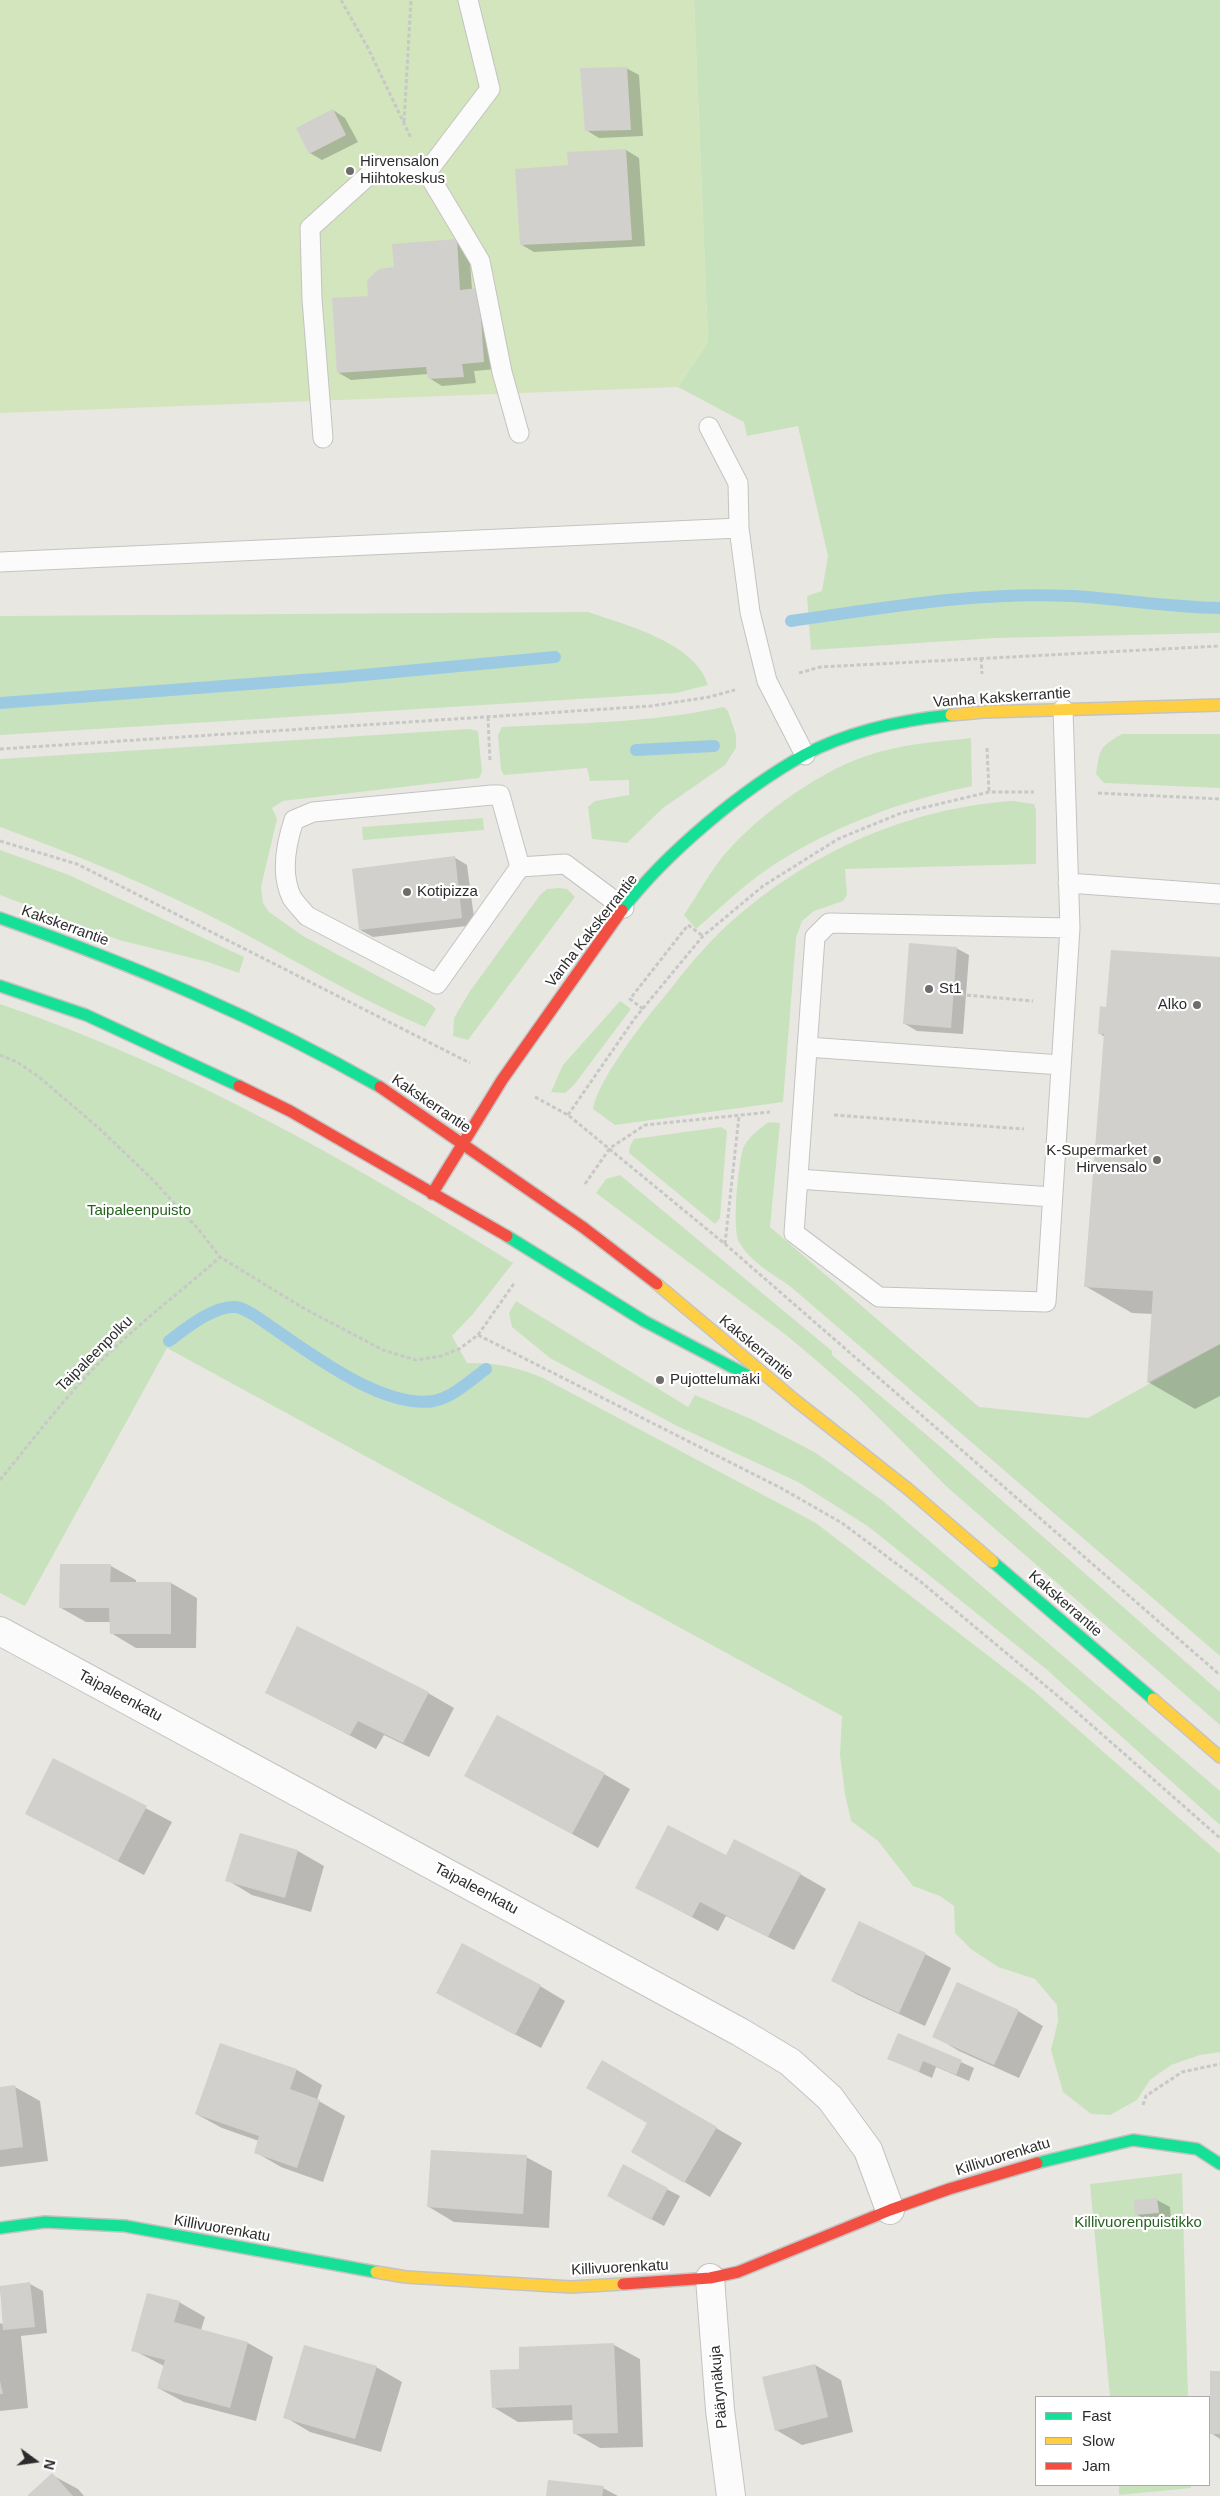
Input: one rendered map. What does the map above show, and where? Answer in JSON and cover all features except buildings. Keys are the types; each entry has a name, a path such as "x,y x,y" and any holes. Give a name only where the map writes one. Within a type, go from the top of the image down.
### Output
{"main road":[{"name":"Vanha Kakskerrantie","path":"432,1194 502,1080 624,908 660,868 696,833 740,798 805,755 856,734 890,725 984,712 1220,705"},
{"name":"Kakskerrantie","path":"0,918 76,945 216,1002 322,1054 393,1094 584,1228 659,1285 795,1400 908,1490 1220,1757"},
{"name":"Kakskerrantie","path":"0,986 86,1015 191,1062 290,1111 536,1253 644,1321 795,1400"},
{"name":"Killivuorenkatu","path":"0,2228 45,2222 125,2226 406,2277 572,2286 710,2278 738,2272 890,2210 949,2189 1068,2154 1133,2140 1197,2149 1220,2164"}],"street":[{"name":"Taipaleenkatu","path":"0,1631 732,2027 790,2062 830,2098 868,2150 890,2210"},
{"name":"Päärynäkuja","path":"710,2278 720,2410 731,2496"}],"lane":[{"path":"427,172 490,89 468,0"},
{"path":"427,172 480,261 502,372 519,433"},
{"path":"323,438 312,299 310,228 370,174 427,172"},
{"path":"709,427 738,483 739,528 750,612 767,681 805,755"},
{"path":"0,562 739,528"},
{"path":"1062,709 1070,928 1046,1302 879,1297 794,1233 815,937 829,923 1070,928"},
{"path":"492,795 500,795 520,866 437,984 307,916 292,898 285,878 287,840 294,820 313,812 492,795"},
{"path":"520,866 565,864 624,908"},
{"path":"1068,883 1220,894"},
{"path":"807,1047 1061,1065"},
{"path":"798,1179 1052,1197"}],"path":[{"path":"341,0 368,48 427,172"},
{"path":"404,123 411,0"},
{"path":"811,670 820,667 1220,646"},
{"path":"0,749 651,706 720,694"},
{"path":"488,717 492,795"},
{"path":"568,1115 643,1009 703,936 763,886 838,839 901,813 989,792 1065,792 1220,799"},
{"path":"0,841 77,864 568,1115 725,1244 1220,1675"},
{"path":"643,1009 630,999 688,925 703,936"},
{"path":"954,994 1064,1003"},
{"path":"0,1055 17,1062 40,1077 100,1130 152,1179 199,1230 220,1257 306,1309 382,1350 416,1360 441,1356 459,1349 478,1335 510,1290"},
{"path":"610,1148 645,1125 781,1110 1056,1132"},
{"path":"725,1244 739,1116"},
{"name":"Taipaleenpolku","path":"0,1480 69,1394 106,1356 144,1320 220,1257"},
{"path":"478,1335 781,1488 842,1523 929,1588 1071,1707 1220,1838"},
{"path":"1133,2140 1146,2096 1182,2072 1220,2064"}],"green space":[{"name":"Hirvensalon Hiihtokeskus","path":"0,0 694,0 708,342 678,387 0,413"},
{"path":"694,0 1220,0 1220,633 996,638 811,650 807,596 822,591 828,556 798,426 747,436 744,422 678,387 708,342"},
{"path":"588,612 640,630 675,647 690,658 701,670 708,685 676,693 0,735 0,616"},
{"path":"724,707 728,711 736,735 736,748 725,765 663,808 627,843 592,839 588,807 595,801 629,795 629,780 590,781 587,768 504,775 501,770 498,735 502,727 641,719"},
{"path":"470,729 478,731 482,772 479,778 283,801 272,808 277,819 261,887 263,903 269,912 303,936 432,1005 436,1009 425,1027 351,992 230,926 174,898 88,861 0,827 0,759"},
{"path":"1122,734 1220,734 1220,788 1104,783 1096,774 1100,754 1109,742"},
{"path":"971,738 972,786 894,807 843,827 819,839 762,873 696,929 684,915 717,864 730,848 765,816 805,786 847,764 879,752 918,744"},
{"path":"1013,801 1034,804 1036,810 1036,864 845,869 847,895 843,901 814,911 802,921 796,938 783,1102 615,1125 593,1109 596,1098 610,1071 646,1019 703,950 721,931 752,904 785,880 820,859 856,840 894,825 972,806"},
{"path":"483,818 484,830 363,840 362,827"},
{"path":"0,850 69,875 244,957 239,973 208,962 119,940 0,895"},
{"path":"547,889 567,889 575,897 468,1040 453,1036 454,1018 470,991 540,895"},
{"path":"620,1001 631,1009 574,1085 565,1093 551,1092 563,1065"},
{"name":"Taipaleenpuisto","path":"0,1004 134,1056 264,1118 389,1188 513,1263 473,1314 452,1336 467,1363 487,1363 506,1366 543,1378 816,1523 1034,1691 1220,1854 1220,2052 1200,2055 1171,2065 1150,2080 1137,2100 1110,2115 1091,2114 1063,2092 1051,2050 1058,2021 1057,2005 1035,1979 998,1967 971,1949 955,1933 954,1906 940,1896 913,1886 878,1841 851,1821 840,1755 842,1716 167,1348 25,1606 0,1593"},
{"path":"769,1122 780,1123 770,1227 979,1407 1088,1418 1220,1344 1220,1656 791,1287 762,1267 743,1249 737,1235 736,1223 737,1194 742,1154 744,1146 749,1139"},
{"path":"721,1127 727,1131 720,1218 715,1224 629,1153 634,1139"},
{"path":"620,1175 832,1351 832,1355 942,1448 1220,1692 1220,1725 947,1487 858,1397 817,1361 786,1335 596,1193 606,1179"},
{"path":"516,1301 688,1407 695,1395 751,1419 816,1453 883,1501 1220,1791 1220,1825 1046,1669 869,1527 798,1482 677,1426 550,1358 512,1327 509,1313"},
{"name":"Killivuorenpuistikko","path":"1182,2173 1188,2396 1110,2396 1090,2184"},
{"path":"1119,2486 1191,2486 1191,2488 1119,2495"}],"waterway":[{"path":"791,621 896,606 1001,596 1072,596 1220,608"},
{"path":"0,703 342,677 555,657"},
{"path":"636,750 714,746"},
{"path":"169,1341 191,1324 209,1314 227,1307 236,1307 254,1315 316,1357 364,1385 389,1395 412,1401 434,1401 448,1396 486,1369"}],"traffic: fast":[{"path":"622,910 640,888 682,845 730,804 780,769 821,747 856,734 913,720 951,715"},
{"path":"0,918 98,954 194,994 241,1015 380,1087"},
{"path":"0,986 86,1015 239,1086"},
{"path":"507,1236 644,1321 749,1376"},
{"path":"993,1562 1153,1699"},
{"path":"1037,2163 1133,2140 1197,2149 1220,2164"},
{"path":"0,2228 45,2222 125,2226 376,2272"}],"traffic: slow":[{"path":"951,715 984,712 1220,705"},
{"path":"657,1284 795,1400 908,1489 993,1562"},
{"path":"1153,1699 1220,1757"},
{"path":"376,2272 406,2277 571,2287 623,2284"}],"traffic: jam":[{"path":"432,1194 502,1080 622,910"},
{"path":"239,1086 290,1111 507,1236"},
{"path":"380,1087 584,1228 657,1284"},
{"path":"623,2284 710,2278 738,2272 890,2210 949,2189 1037,2163"}],"place":[{"name":"Hirvensalon Hiihtokeskus","path":"350,171"},
{"name":"Kotipizza","path":"407,892"},
{"name":"St1","path":"929,989"},
{"name":"Alko","path":"1197,1005"},
{"name":"K-Supermarket Hirvensalo","path":"1157,1160"},
{"name":"Pujottelumäki","path":"660,1380"}]}
